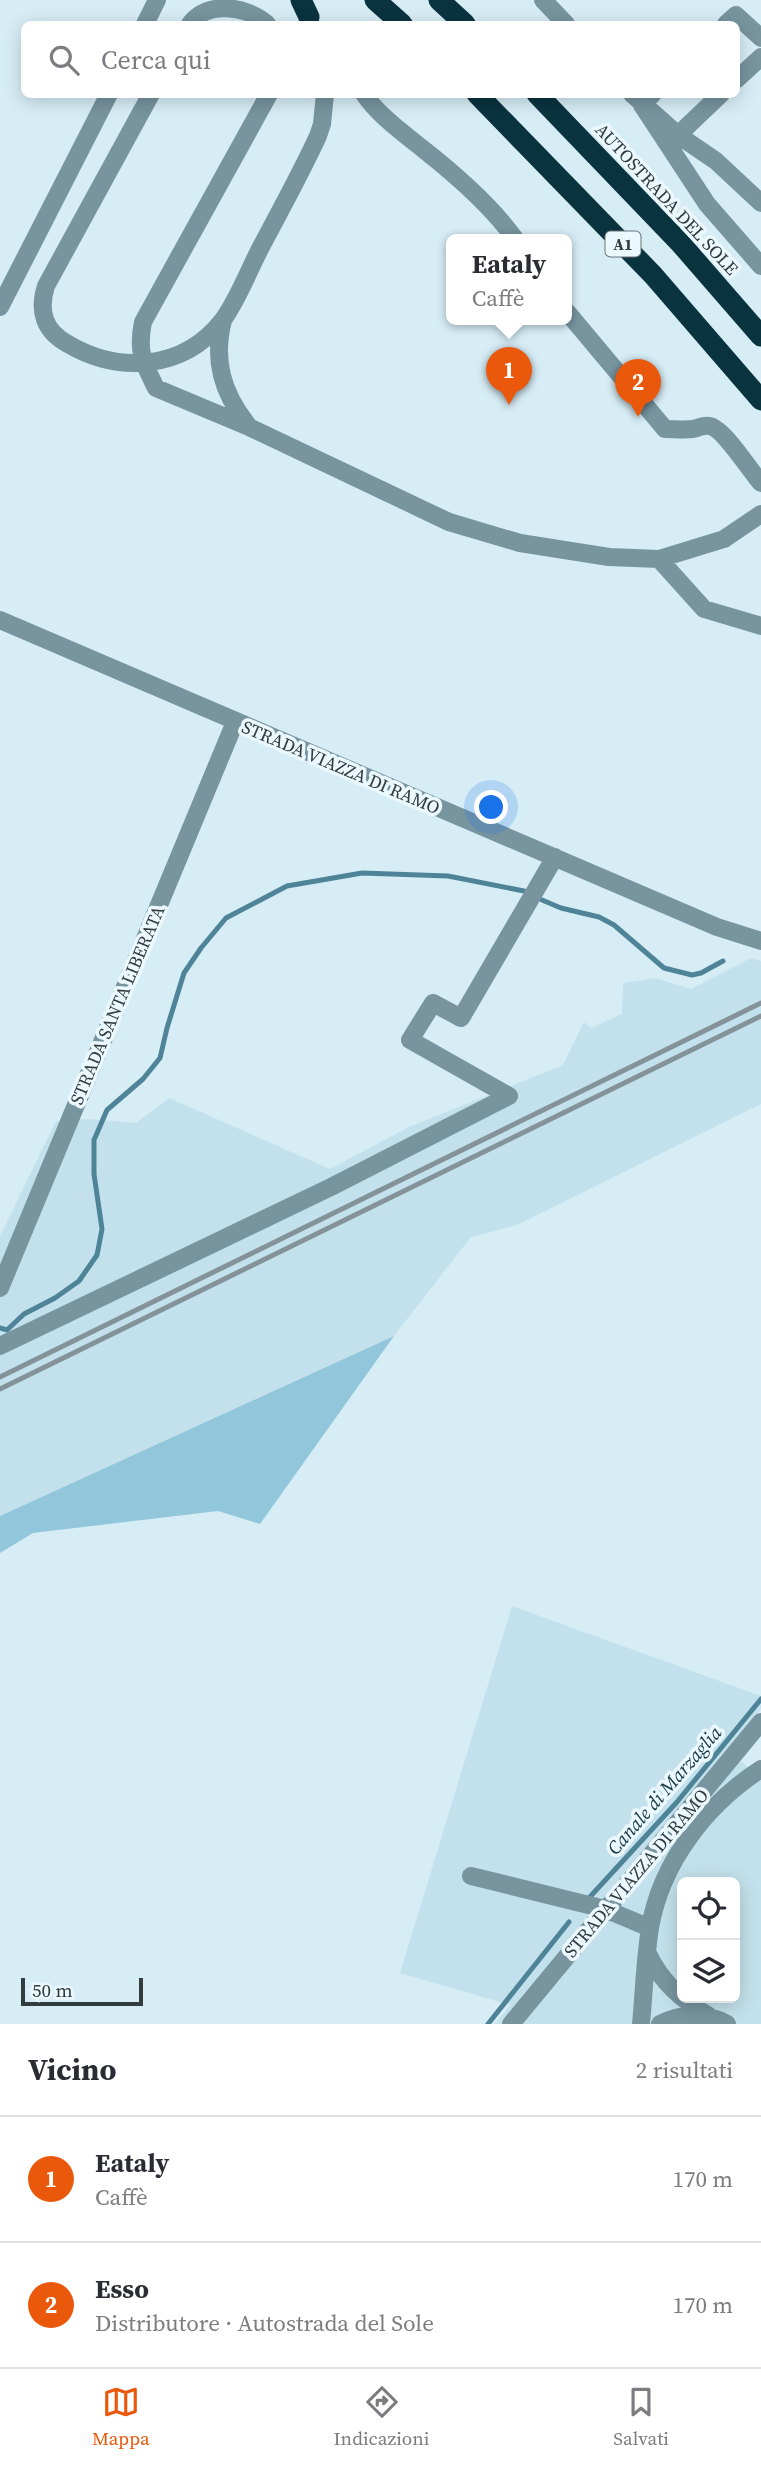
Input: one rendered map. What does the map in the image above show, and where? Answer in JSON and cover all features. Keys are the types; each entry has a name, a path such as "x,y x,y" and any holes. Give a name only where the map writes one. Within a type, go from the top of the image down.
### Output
{"highway":[{"path":"374,0 398,21"},
{"path":"439,0 463,21"},
{"name":"A1","path":"481,98 653,275 761,400"},
{"name":"AUTOSTRADA DEL SOLE","path":"541,98 681,244 761,336"}],"street":[{"path":"147,21 158,0"},
{"path":"543,0 563,21"},
{"path":"193,21 204,11 239,7 263,21"},
{"path":"729,21 736,15 761,38"},
{"path":"740,77 761,57"},
{"path":"0,307 107,98"},
{"path":"149,98 47,286 42,309 46,324 54,334 83,354 107,361 144,364 173,357 192,348 223,320"},
{"path":"268,98 143,321 140,350 156,388 250,426 449,522 520,544 609,557 659,559 724,539 761,514"},
{"path":"250,426 234,407 220,373 218,339 223,320 318,136 325,98"},
{"path":"367,98 374,108 444,165 505,224 512,234"},
{"path":"642,98 677,135 716,161 761,203"},
{"path":"642,98 707,204 761,266"},
{"path":"677,135 717,98"},
{"path":"572,318 665,429 690,429 708,425 716,428 761,483"},
{"path":"659,559 704,609 761,626"},
{"name":"STRADA VIAZZA DI RAMO","path":"0,620 717,928 761,941"},
{"name":"STRADA SANTA LIBERATA","path":"0,1288 235,722"},
{"path":"0,1346 331,1187 509,1096 410,1040 433,1003 461,1018 555,857"},
{"name":"STRADA VIAZZA DI RAMO","path":"511,2024 761,1722"},
{"path":"641,2024 650,1928 661,1890 680,1850 693,1831 720,1800 761,1769"},
{"path":"471,1876 605,1909 650,1928"},
{"path":"648,1954 669,1986 686,2002 709,2017 727,2024"},
{"path":"660,2024 677,2017 709,2017"}],"shaded area":[{"path":"751,958 761,961 761,1104 517,1225 471,1237 394,1336 0,1516 0,1236 56,1121 88,1119 136,1123 169,1098 330,1169 409,1127 563,1065 584,1022 591,1028 622,1014 623,983 655,978 691,989"},
{"path":"394,1336 260,1524 218,1511 33,1533 0,1553 0,1516"},
{"path":"512,1606 761,1696 761,1709 726,1751 761,1776 761,2024 495,2024 510,2005 400,1973"}],"waterway":[{"path":"0,1328 7,1330 24,1314 55,1298 79,1281 97,1255 102,1229 94,1174 94,1140 107,1110 143,1079 160,1058 184,973 226,918 287,886 362,873 448,876 524,891"},
{"path":"542,900 561,908 599,917 614,925 664,968 692,975 723,961"},
{"name":"Canale di Marzaglia","path":"588,1899 677,1802 761,1699"},
{"name":"Canale di Marzaglia","path":"488,2024 569,1922"}],"railway":[{"path":"0,1377 761,1003"},
{"path":"0,1389 761,1016"}],"place":[{"name":"Eataly","path":"509,405"},
{"name":"Esso","path":"638,417"}]}
